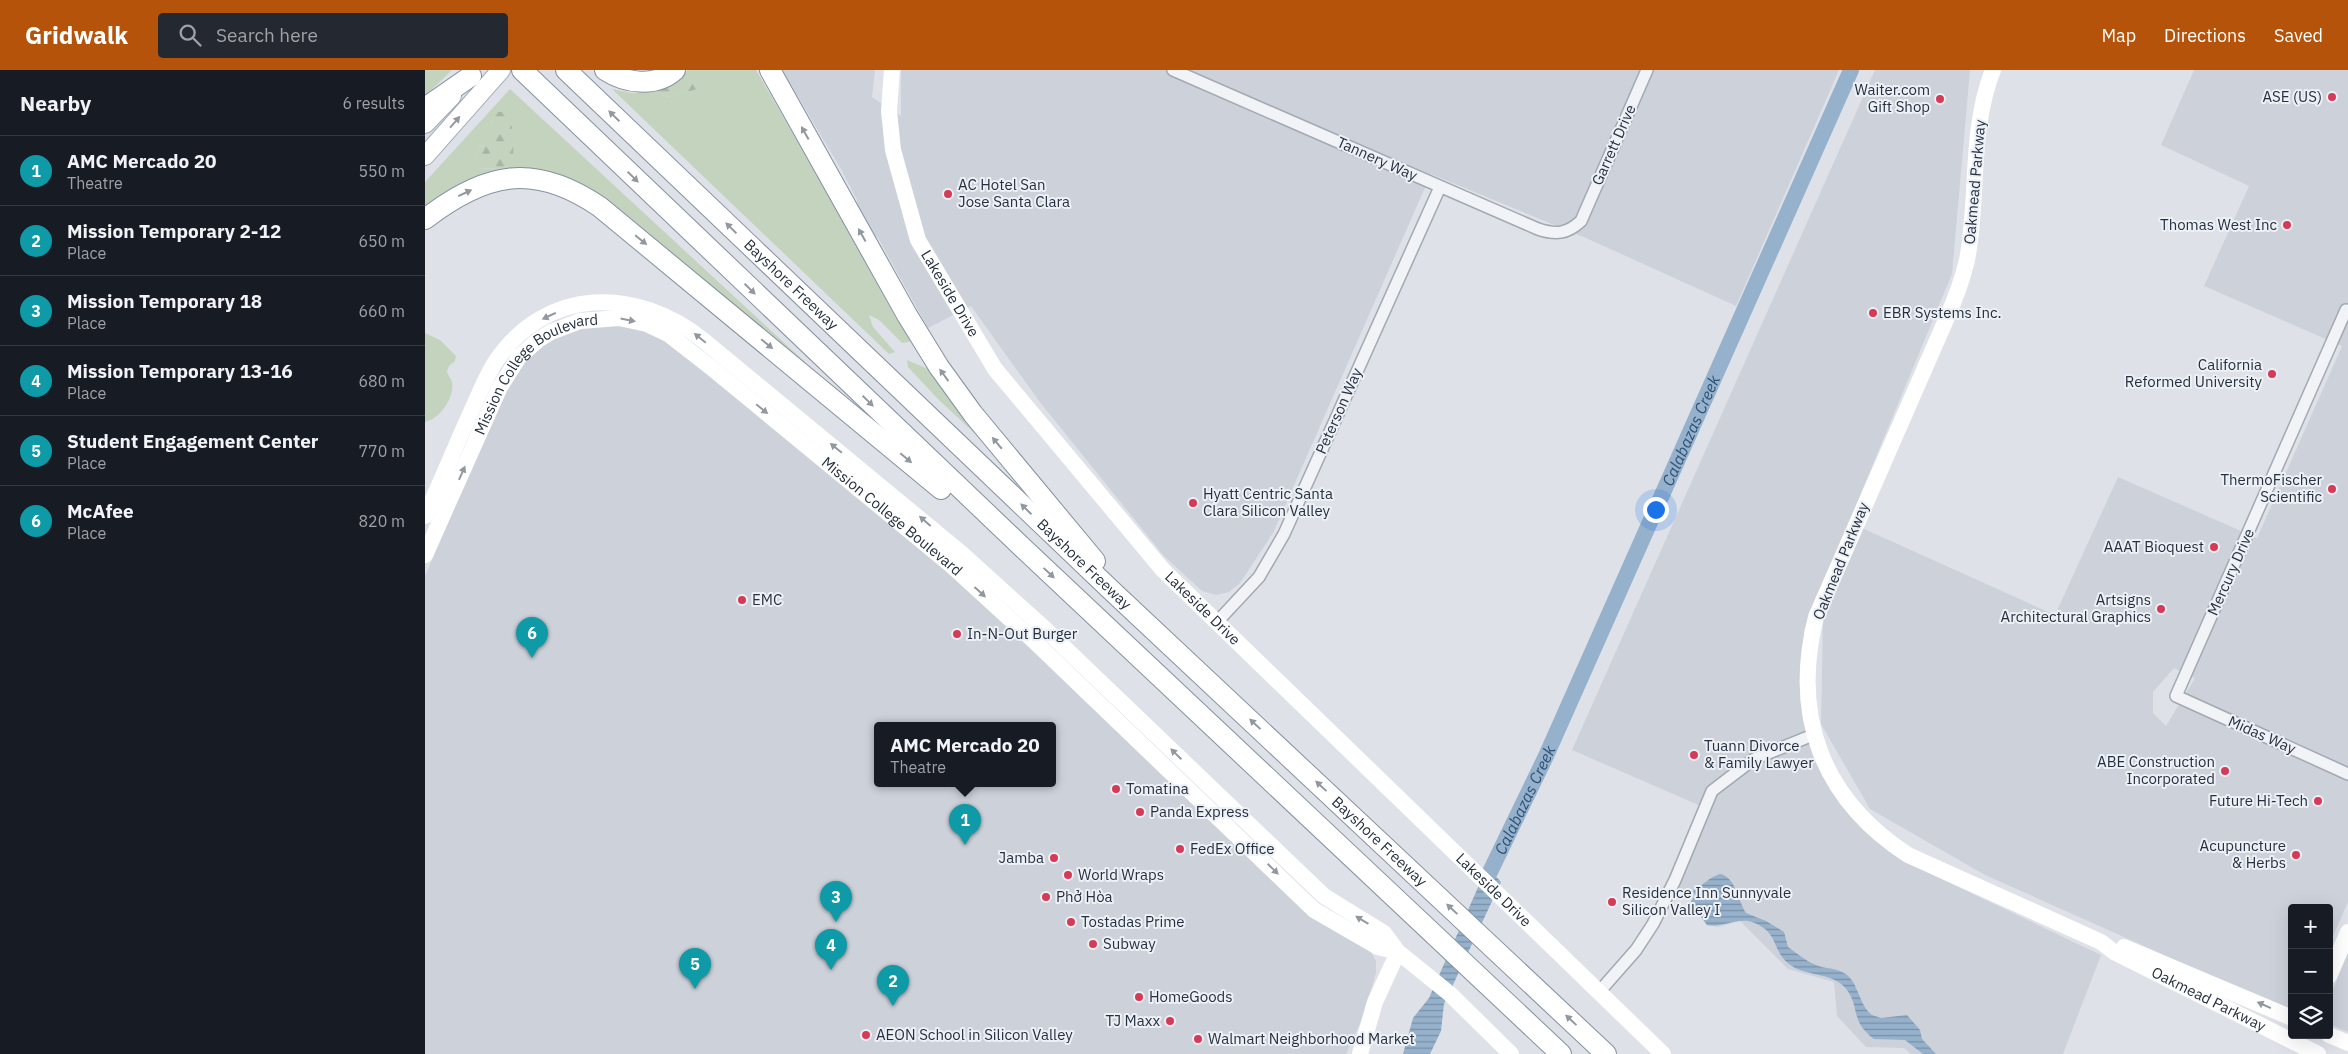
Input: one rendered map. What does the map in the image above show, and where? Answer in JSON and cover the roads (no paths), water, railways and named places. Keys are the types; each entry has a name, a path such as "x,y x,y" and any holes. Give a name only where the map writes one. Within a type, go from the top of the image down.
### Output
{"highway":[{"path":"503,70 613,158"},
{"name":"Bayshore Freeway","path":"522,70 1023,548 1561,1054"},
{"name":"Bayshore Freeway","path":"566,70 1112,591 1606,1054"},
{"path":"605,70 626,81 639,82 661,78 675,70"},
{"path":"770,70 907,315 939,367 973,414 1093,557 1112,591"},
{"path":"425,108 477,78"},
{"path":"425,219 452,199 483,184 510,178 549,180 576,190 600,207 853,414 922,472 1000,542 1023,548"}],"main road":[{"path":"425,124 477,78 503,70"},
{"path":"425,156 477,78"}],"street":[{"name":"Lakeside Drive","path":"891,70 889,111 893,150 918,240 947,292 995,369 1163,570 1663,1054"},
{"name":"Tannery Way","path":"1173,70 1440,187 1549,232 1567,232 1581,221"},
{"name":"Garrett Drive","path":"1581,221 1647,70"},
{"name":"Oakmead Parkway","path":"1993,70 1980,120 1970,235 1962,280 1940,335 1815,620 1808,655 1808,692 1813,735 1838,788 1859,815 1883,838 1917,860 2101,942 2114,952 2318,1054"},
{"name":"Peterson Way","path":"1217,622 1259,577 1284,534 1440,187"},
{"name":"Mission College Boulevard","path":"425,516 488,374 508,346 523,332 542,319 564,308 599,302 633,304 667,315 703,340 961,553 1044,628 1325,896 1384,933 1398,952"},
{"name":"Mercury Drive","path":"2176,696 2347,311"},
{"name":"Mission College Boulevard","path":"425,555 500,387 519,357 537,340 551,332 580,321 619,318 647,324 668,334 700,358 951,565 1034,641 1314,910 1378,947 1398,952"},
{"name":"Midas Way","path":"2176,696 2348,774"},
{"path":"1599,992 1635,950 1653,924 1675,880 1712,791 1754,758 1813,735"},
{"path":"2333,967 2348,932"},
{"name":"Oakmead Parkway","path":"2101,942 2117,944 2288,1016"},
{"path":"1360,1054 1375,1002 1398,952 1450,994 1511,1054"},
{"path":"2333,1037 2348,1043"}],"water":[{"path":"1487,867 1501,882 1444,1004 1441,1031 1430,1054 1403,1054 1413,1018 1429,998"},
{"path":"1720,874 1733,884 1746,913 1766,921 1784,932 1788,947 1808,961 1817,966 1838,970 1847,975 1854,984 1864,1006 1872,1015 1881,1018 1907,1015 1920,1030 1922,1039 1936,1054 1923,1054 1905,1040 1874,1039 1861,1026 1851,997 1842,984 1828,977 1806,972 1792,966 1781,955 1772,937 1761,926 1747,921 1713,926 1707,925 1695,909 1688,905 1695,896 1693,890"}],"waterway":[{"name":"Calabazas Creek","path":"1490,872 1546,756 1851,70"}],"place":[{"name":"ASE (US)","path":"2332,97"},
{"name":"Waiter.com Gift Shop","path":"1940,99"},
{"name":"AC Hotel San Jose Santa Clara","path":"948,194"},
{"name":"Thomas West Inc","path":"2287,225"},
{"name":"EBR Systems Inc.","path":"1873,313"},
{"name":"California Reformed University","path":"2272,374"},
{"name":"ThermoFischer Scientific","path":"2332,489"},
{"name":"Hyatt Centric Santa Clara Silicon Valley","path":"1193,503"},
{"name":"AAAT Bioquest","path":"2214,547"},
{"name":"EMC","path":"742,600"},
{"name":"Artsigns Architectural Graphics","path":"2161,609"},
{"name":"In-N-Out Burger","path":"957,634"},
{"name":"McAfee","path":"532,658"},
{"name":"Tuann Divorce & Family Lawyer","path":"1694,755"},
{"name":"ABE Construction Incorporated","path":"2225,771"},
{"name":"Tomatina","path":"1116,789"},
{"name":"Future Hi-Tech","path":"2318,801"},
{"name":"Panda Express","path":"1140,812"},
{"name":"AMC Mercado 20","path":"965,845"},
{"name":"FedEx Office","path":"1180,849"},
{"name":"Acupuncture & Herbs","path":"2296,855"},
{"name":"Jamba","path":"1054,858"},
{"name":"World Wraps","path":"1068,875"},
{"name":"Phở Hòa","path":"1046,897"},
{"name":"Residence Inn Sunnyvale Silicon Valley I","path":"1612,902"},
{"name":"Mission Temporary 18","path":"836,922"},
{"name":"Tostadas Prime","path":"1071,922"},
{"name":"Subway","path":"1093,944"},
{"name":"Mission Temporary 13-16","path":"831,970"},
{"name":"Student Engagement Center","path":"695,989"},
{"name":"HomeGoods","path":"1139,997"},
{"name":"Mission Temporary 2-12","path":"893,1006"},
{"name":"TJ Maxx","path":"1170,1021"},
{"name":"AEON School in Silicon Valley","path":"866,1035"},
{"name":"Walmart Neighborhood Market","path":"1198,1039"}]}
